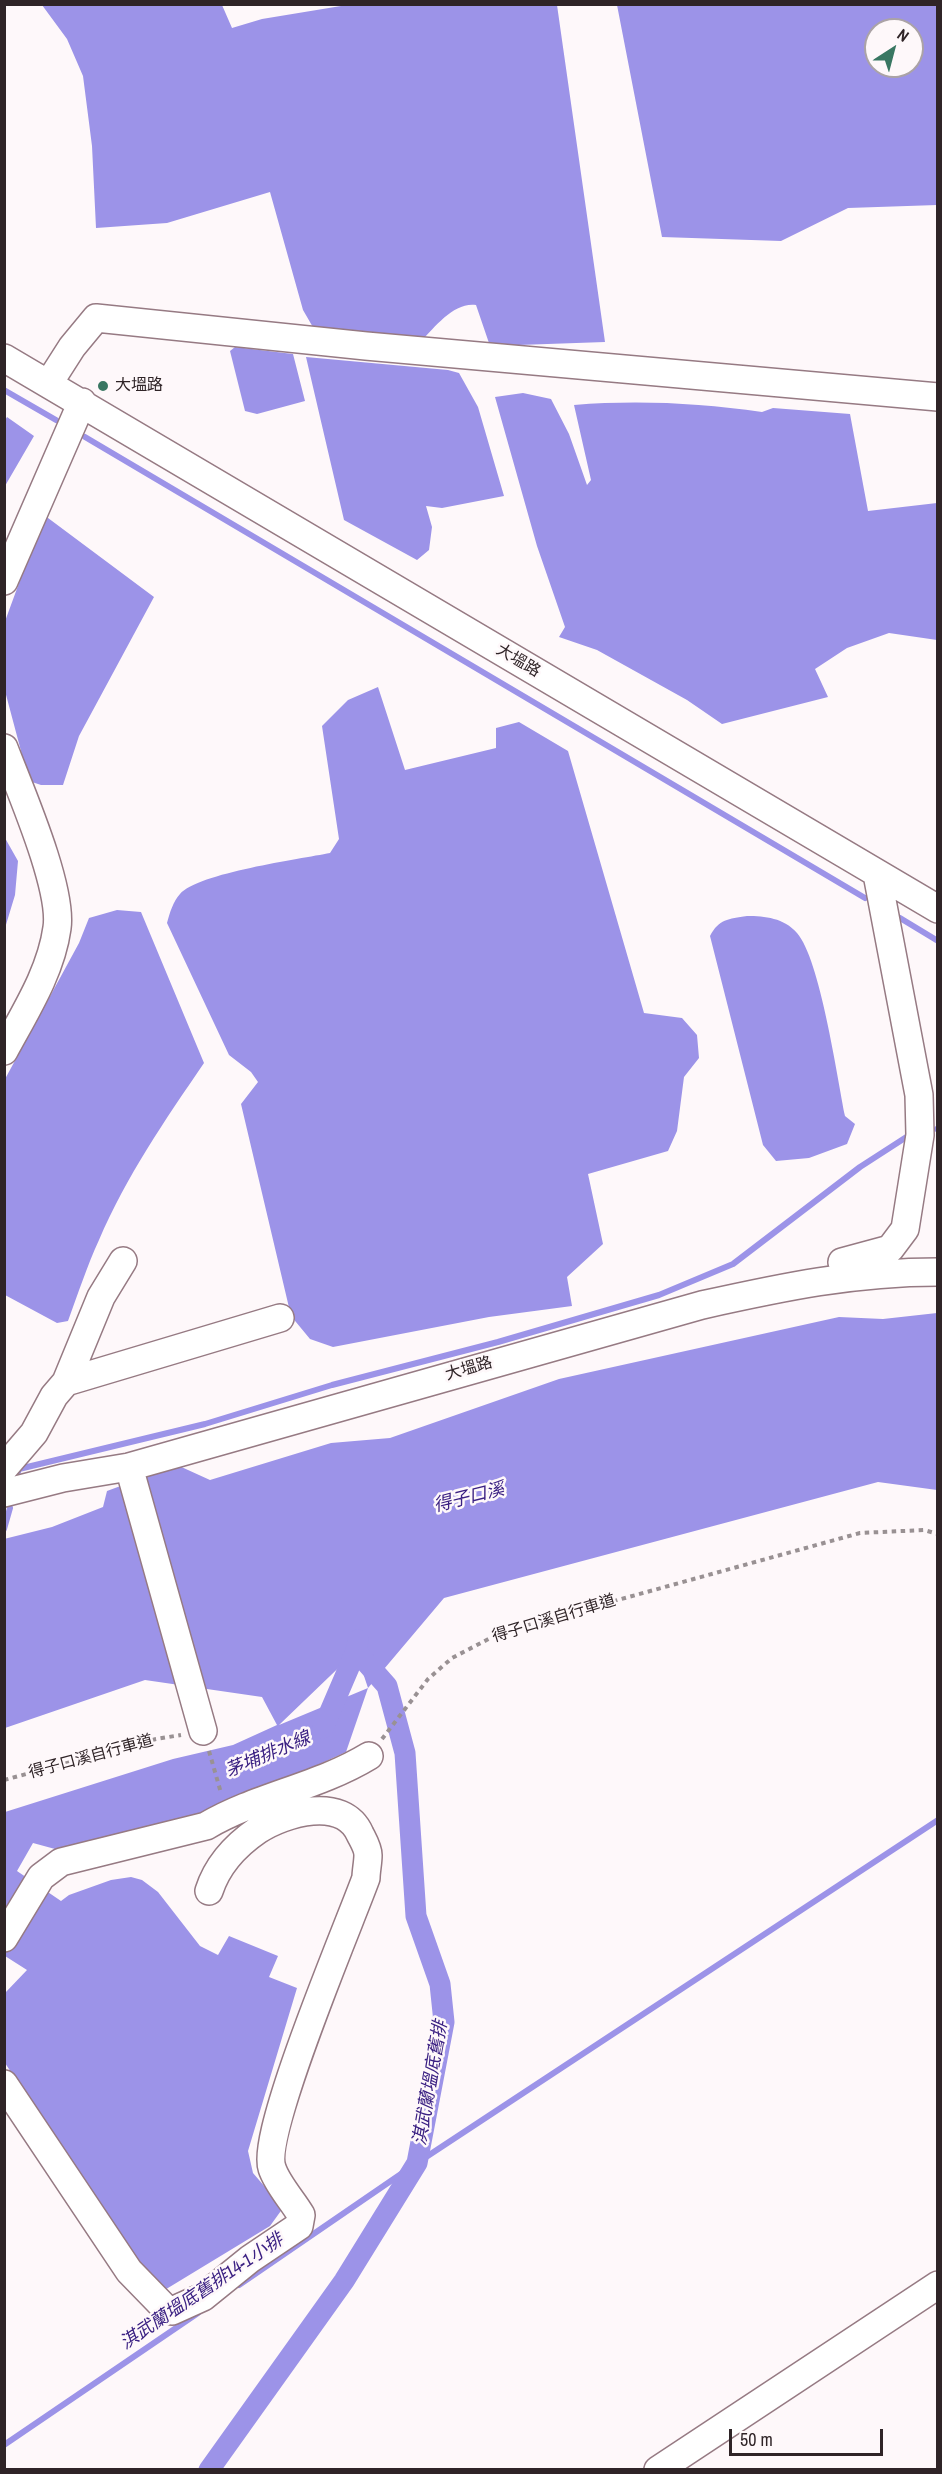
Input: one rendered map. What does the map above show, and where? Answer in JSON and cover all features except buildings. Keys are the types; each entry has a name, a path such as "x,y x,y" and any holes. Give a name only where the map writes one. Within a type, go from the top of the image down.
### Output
{"street":[{"path":"49,383 72,347 96,318 366,346 938,397"},
{"name":"大塭路","path":"4,358 938,909"},
{"path":"4,581 82,402"},
{"path":"4,748 56,897 58,927 51,957 43,976 4,1051"},
{"path":"798,1283 815,1270 890,1249 905,1230 920,1135 920,1095 877,874"},
{"path":"4,1468 34,1433 54,1396 66,1382 101,1298 123,1261"},
{"name":"大塭路","path":"4,1493 63,1478 129,1467 702,1305 798,1283 880,1272 938,1272"},
{"path":"66,1382 280,1318"},
{"path":"129,1467 203,1731"},
{"path":"4,1938 41,1877 61,1862 206,1826 227,1814 350,1768 369,1756"},
{"path":"4,2084 129,2271 165,2307 172,2311 203,2297 250,2259 299,2226 301,2215 272,2168 270,2152 288,2081 366,1878 368,1853 356,1825 340,1815 321,1810 301,1812 258,1830 245,1841 222,1863 210,1891"},
{"path":"658,2469 938,2285"}],"path":[{"name":"得子口溪自行車道","path":"369,1756 428,1679 452,1658 502,1632 860,1533 924,1530 938,1534"},
{"name":"得子口溪自行車道","path":"4,1780 156,1739 203,1731"},
{"path":"203,1731 227,1814"}],"water":[{"path":"42,5 222,5 232,28 262,19 347,5 557,5 605,342 490,346 476,305 460,307 453,311 421,341 314,329 303,310 270,192 167,223 96,228 92,146 83,76 67,39"},
{"path":"617,5 937,5 937,205 848,208 781,241 662,237"},
{"path":"235,347 293,354 305,401 257,414 245,411 230,351"},
{"path":"306,357 448,370 459,373 478,407 504,496 442,508 426,506 432,527 429,550 417,560 344,520"},
{"path":"523,393 551,399 569,434 587,485 591,480 574,405 668,403 762,412 773,408 850,414 868,511 937,503 937,640 889,633 847,648 815,669 828,697 722,724 687,700 597,650 559,637 565,627 537,546 495,397"},
{"path":"7,417 34,436 5,486 4,422"},
{"path":"44,515 154,597 79,736 63,785 41,785 29,781 5,691 4,624"},
{"path":"378,687 405,770 496,748 496,728 519,722 568,751 644,1013 682,1018 697,1035 699,1058 684,1077 677,1131 668,1151 588,1174 603,1244 567,1277 572,1306 489,1317 333,1347 310,1339 291,1316 241,1104 258,1082 251,1072 229,1055 167,923 175,900 190,886 227,873 330,853 339,839 322,726 348,700"},
{"path":"5,838 18,861 15,895 5,928"},
{"path":"117,910 141,912 204,1063 161,1127 121,1194 95,1250 68,1321 57,1323 5,1295 5,1079 79,943 89,918"},
{"path":"747,916 767,917 786,924 797,933 805,947 813,967 827,1019 845,1116 855,1124 847,1144 809,1158 776,1161 763,1145 710,936 721,923"},
{"name":"得子口溪","path":"937,1313 937,1490 878,1482 444,1598 368,1688 346,1752 193,1822 55,1849 33,1843 17,1871 61,1901 69,1895 111,1880 131,1877 142,1880 158,1892 200,1946 218,1955 229,1936 278,1956 269,1977 297,1988 248,2151 253,2173 283,2208 270,2226 163,2291 137,2264 5,2063 5,1993 27,1970 5,1956 5,1812 173,1759 233,1745 277,1725 262,1697 145,1680 5,1728 4,1539 52,1527 103,1507 107,1491 177,1465 210,1480 331,1443 390,1438 559,1379 839,1317 883,1319","holes":["355,1652 356,1652 368,1688 279,1725"]}],"waterway":[{"path":"4,390 56,420"},
{"path":"85,437 865,898"},
{"path":"900,918 938,941"},
{"path":"18,1472 19,1469 205,1424 332,1385 498,1342 659,1295 733,1264 860,1167 908,1136"},
{"path":"4,1529 10,1508"},
{"name":"茅埔排水線","path":"323,1728 356,1651 358,1640"},
{"name":"淇武蘭塭底舊排","path":"209,2470 344,2281 417,2163 444,2022 440,1984 416,1916 405,1753 387,1686 356,1651"},
{"path":"239,2285 417,2163 938,1820"},
{"name":"淇武蘭塭底舊排14-1小排","path":"4,2445 198,2313"}],"place":[{"name":"大塭路","path":"103,386"}]}
